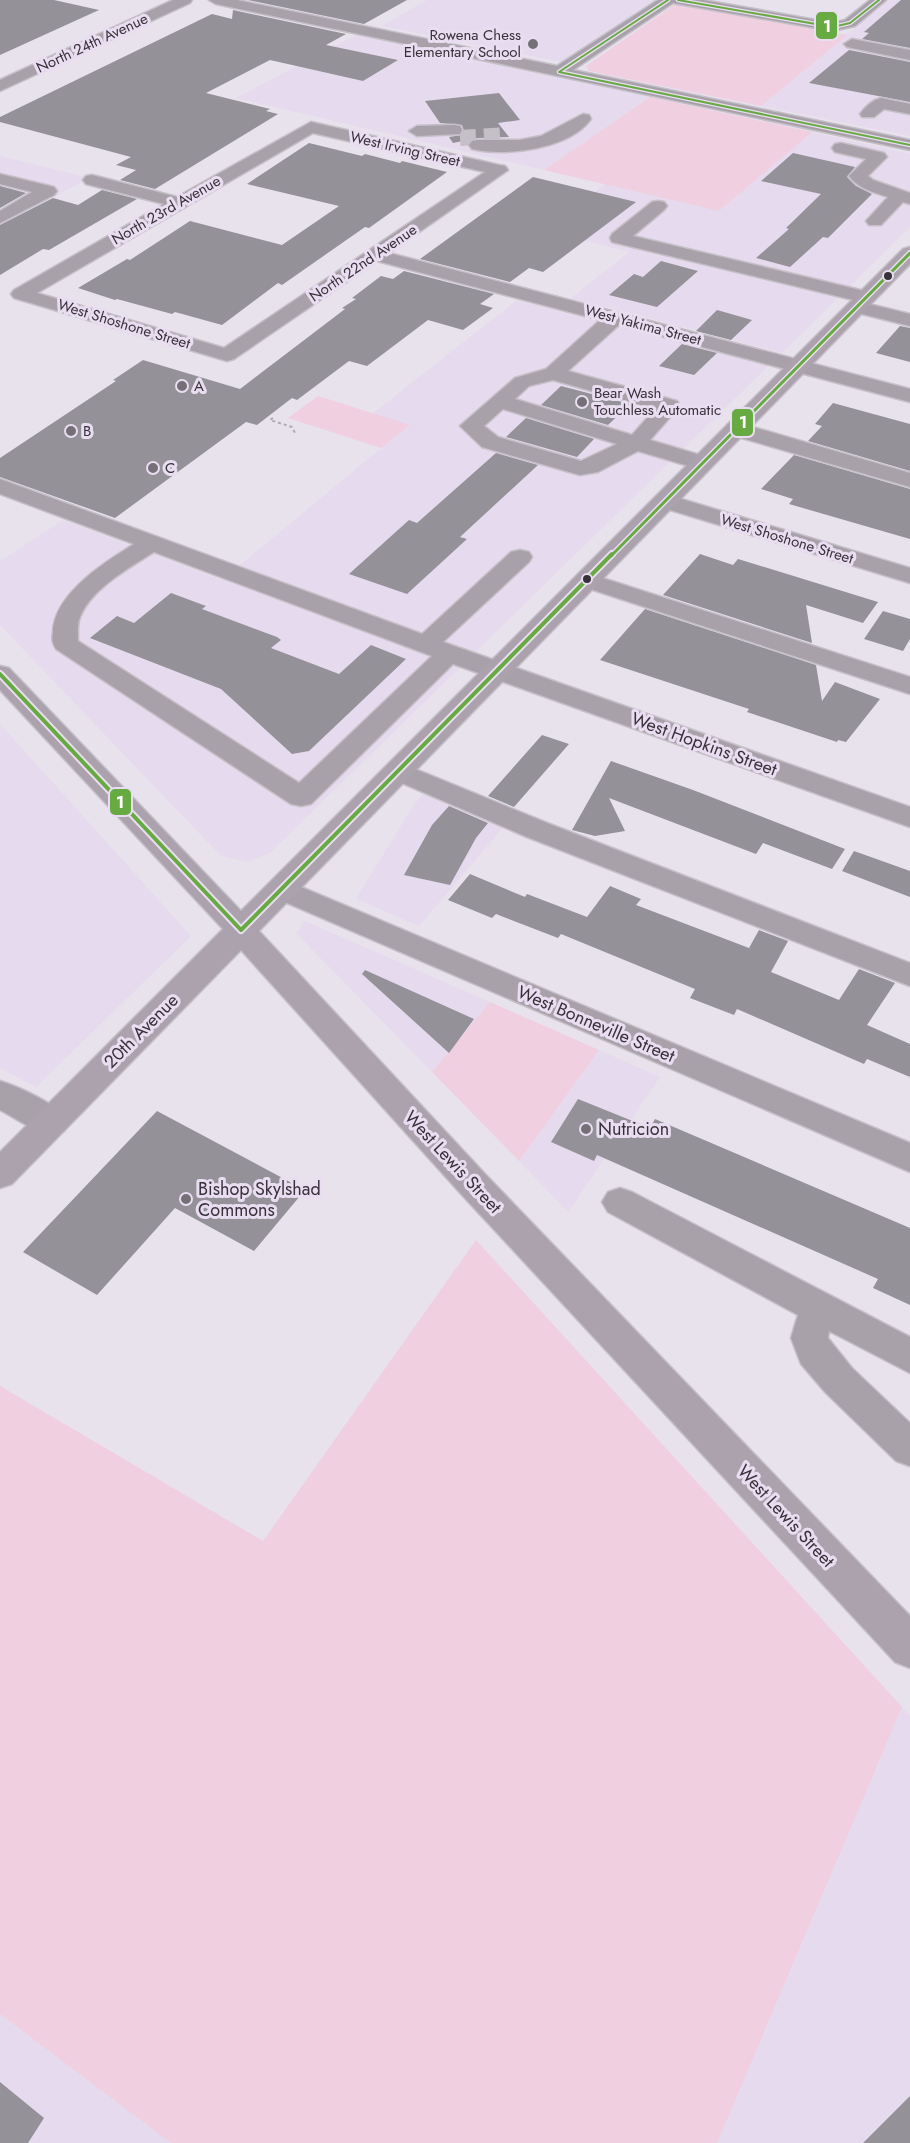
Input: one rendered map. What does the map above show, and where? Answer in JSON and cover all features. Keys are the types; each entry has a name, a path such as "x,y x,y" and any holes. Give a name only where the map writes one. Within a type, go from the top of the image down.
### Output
{"main road":[{"name":"20th Avenue","path":"0,1174 909,255"},
{"name":"West Lewis Street","path":"0,674 241,930 474,1185 910,1647"}],"street":[{"name":"North 24th Avenue","path":"0,86 185,0"},
{"path":"216,0 910,145"},
{"path":"559,72 668,0"},
{"path":"678,0 834,27 850,23 879,0"},
{"path":"762,0 815,9"},
{"path":"852,44 909,45"},
{"path":"868,114 881,103 910,109"},
{"path":"849,110 910,123"},
{"path":"809,124 824,111"},
{"path":"478,145 526,146 571,130 583,119"},
{"name":"West Irving Street","path":"311,127 499,171"},
{"name":"North 23rd Avenue","path":"21,294 311,127"},
{"path":"505,132 542,130"},
{"path":"839,148 878,157 858,176 867,184 904,197"},
{"name":"North 22nd Avenue","path":"227,355 499,171"},
{"path":"0,179 48,191 2,216"},
{"path":"92,180 179,202"},
{"path":"875,221 904,197"},
{"path":"658,206 619,238 862,302 910,321"},
{"name":"West Yakima Street","path":"375,255 910,396"},
{"name":"West Shoshone Street","path":"21,294 227,355"},
{"path":"553,373 669,406 636,443 590,467 580,468 490,442 471,426 522,382 553,373 615,318"},
{"path":"499,401 702,464"},
{"path":"736,429 910,480"},
{"name":"West Hopkins Street","path":"0,486 439,647 497,671 910,817"},
{"name":"West Shoshone Street","path":"665,501 910,576"},
{"path":"153,542 122,563 82,597 66,618 65,644 301,796 520,556"},
{"path":"587,580 910,686"},
{"path":"398,771 537,830 910,975"},
{"name":"West Bonneville Street","path":"282,889 910,1158"},
{"path":"0,1094 52,1122"},
{"path":"620,1202 910,1356"},
{"path":"822,1309 808,1330 810,1346 827,1367 910,1448"}],"path":[{"path":"273,418 270,420 292,427 295,433"}],"shaded area":[{"name":"Rowena Chess Elementary School","path":"427,0 658,0 566,63 382,26"},
{"path":"889,0 910,0 910,136 761,106"},
{"path":"677,3 847,35 761,106 589,71 586,66"},
{"path":"356,35 650,97 544,170 236,98"},
{"path":"650,97 812,132 719,211 544,170"},
{"path":"812,132 910,154 910,227 782,353 571,298 629,252 544,230 605,184 719,211"},
{"path":"0,156 89,178 0,226"},
{"path":"517,300 768,366 270,853 248,862 221,856 0,625 0,561 63,520 222,580 409,425 372,414"},
{"path":"318,396 410,425 381,448 288,418"},
{"path":"0,724 191,936 36,1087 0,1068"},
{"path":"437,778 517,811 419,926 356,899 413,806"},
{"path":"305,921 490,1002 432,1072 296,933"},
{"path":"490,1002 599,1050 519,1161 432,1072"},
{"path":"599,1050 660,1077 568,1212 519,1161"},
{"path":"476,1240 902,1707 717,2143 171,2143 0,2014 0,1386 263,1541"},
{"path":"902,1707 910,1716 910,2143 717,2143"},
{"path":"0,2014 171,2143 0,2143"}],"building":[{"path":"0,0 54,0 99,10 0,55"},
{"path":"248,0 407,0 364,24"},
{"path":"901,0 910,0 910,48 862,39 869,33 864,32"},
{"path":"233,10 346,34 326,45 398,60 363,81 270,60 206,93 270,109 266,111 278,114 155,189 120,180 136,170 116,165 131,157 0,122 0,117 212,14 232,19"},
{"path":"849,50 910,62 910,102 809,83"},
{"path":"499,93 520,120 498,123 509,137 478,138 453,143 449,137 462,135 464,131 462,125 440,123 425,101"},
{"path":"309,143 362,156 365,154 447,172 369,228 365,227 282,285 278,283 222,325 175,312 172,314 115,300 78,288 127,259 130,260 190,221 282,245 339,206 247,184"},
{"path":"793,153 855,167 847,177 856,186 872,194 828,238 823,237 790,267 756,258 789,229 786,228 821,194 761,181"},
{"path":"533,177 636,202 543,272 529,268 510,282 420,259"},
{"path":"0,186 26,193 0,208"},
{"path":"102,190 137,199 49,250 43,249 0,275 0,225 53,198 78,205"},
{"path":"661,261 698,271 657,307 609,295 634,274 643,277"},
{"path":"404,271 494,294 480,304 493,308 463,330 428,320 367,366 349,361 297,400 292,398 257,425 246,422 115,518 0,477 0,458 116,381 113,380 143,360 240,389 345,309 342,308 356,299 352,298 381,276 393,279"},
{"path":"717,310 752,320 731,340 696,331"},
{"path":"900,326 910,328 910,362 876,353"},
{"path":"682,344 717,353 694,375 659,366"},
{"name":"Bear Wash Touchless Automatic","path":"561,386 630,404 608,425 541,405"},
{"path":"833,403 910,424 910,471 808,441 822,426 815,424"},
{"path":"526,418 594,439 577,457 506,437"},
{"path":"496,453 538,465 460,537 467,539 407,594 349,574 409,520 417,523"},
{"path":"794,455 910,489 910,539 789,504 793,499 761,489"},
{"path":"700,554 733,565 738,559 878,602 863,623 806,605 812,643 663,595"},
{"path":"171,593 206,606 202,609 277,637 281,640 271,648 339,674 371,645 406,659 309,751 292,754 221,689 90,638 117,616 134,623"},
{"path":"645,609 816,665 822,701 835,682 880,699 846,742 838,740 837,742 747,712 749,709 600,660"},
{"path":"883,611 910,619 910,639 903,651 864,639"},
{"path":"542,735 569,744 514,807 488,796"},
{"path":"611,761 845,849 832,869 763,843 756,854 609,798 625,831 595,836 572,830"},
{"path":"449,806 488,823 476,838 450,885 404,875 432,825"},
{"path":"854,851 910,871 910,897 842,871"},
{"path":"470,874 525,897 527,894 587,917 610,886 641,899 636,905 749,948 759,930 788,941 771,972 839,1000 859,969 895,983 867,1025 910,1044 910,1077 867,1059 864,1064 737,1009 734,1015 690,998 695,989 561,934 558,938 496,914 492,918 448,900"},
{"path":"365,970 474,1019 449,1053 362,974"},
{"path":"578,1099 650,1128 655,1119 910,1228 910,1305 873,1288 878,1279 597,1155 594,1161 551,1142"},
{"name":"Bishop Skylshad Commons","path":"157,1111 305,1190 254,1251 175,1208 97,1295 23,1252"},
{"path":"0,2082 44,2118 28,2143 0,2143"},
{"path":"910,2096 910,2143 863,2143"}],"tunnel":[{"path":"460,138 507,135"}],"transit line":[{"name":"1","path":"559,72 668,0"},
{"name":"1","path":"678,0 833,27 850,23 879,0"},
{"name":"1","path":"559,72 910,145"},
{"name":"1","path":"241,930 910,253"},
{"name":"1","path":"0,674 241,930"}],"place":[{"name":"Rowena Chess Elementary School","path":"533,44"},
{"name":"A","path":"182,386"},
{"name":"Bear Wash Touchless Automatic","path":"582,402"},
{"name":"B","path":"71,431"},
{"name":"C","path":"153,468"},
{"name":"Nutricion","path":"586,1129"},
{"name":"Bishop Skylshad Commons","path":"186,1199"}]}
